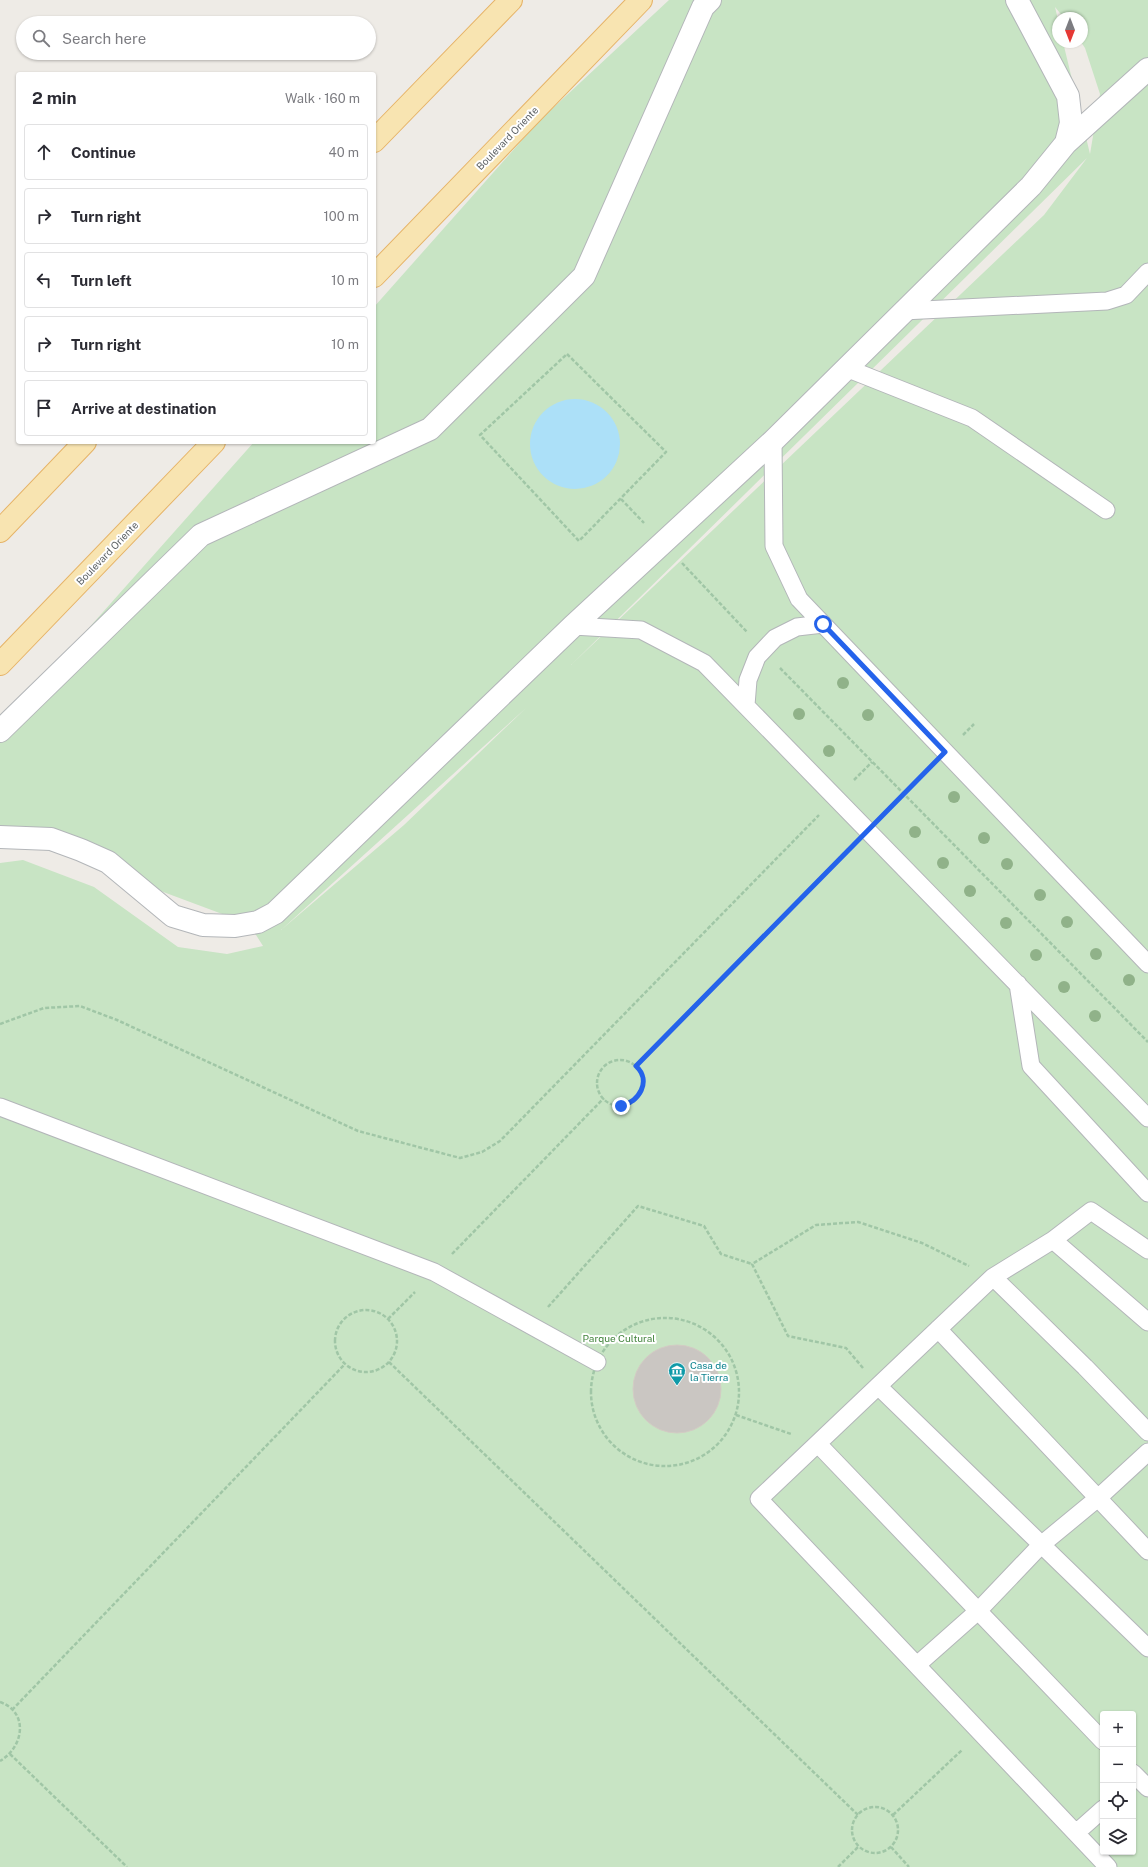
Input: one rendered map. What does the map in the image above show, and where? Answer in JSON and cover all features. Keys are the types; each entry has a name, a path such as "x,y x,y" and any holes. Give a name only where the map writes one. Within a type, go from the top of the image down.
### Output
{"main road":[{"path":"376,139 511,0"},
{"name":"Boulevard Oriente","path":"376,274 641,0"},
{"path":"0,531 83,444"},
{"name":"Boulevard Oriente","path":"0,664 212,444"}],"street":[{"path":"0,731 201,535 430,429 584,276 703,7 710,0"},
{"path":"1017,0 1068,96 1071,123 1066,143"},
{"path":"0,837 51,840 81,850 108,862 173,916 203,925 235,926 258,922 275,913 573,626 772,440 1031,186 1066,143 1148,69"}],"lane":[{"path":"903,311 1107,301 1126,295 1148,272"},
{"path":"846,368 972,418 1106,510"},
{"path":"772,440 774,546 799,599 1148,964"},
{"path":"746,705 748,680 757,657 775,638 797,627 823,624"},
{"path":"573,626 641,630 704,663 1148,1118"},
{"path":"1018,984 1031,1066 1148,1194"},
{"path":"0,1107 434,1272 597,1362"},
{"path":"1108,1867 759,1499 993,1277 1053,1240 1090,1211 1148,1250"},
{"path":"1053,1240 1148,1322"},
{"path":"993,1277 1085,1367 1148,1432"},
{"path":"938,1329 1148,1551"},
{"path":"878,1386 1148,1648"},
{"path":"818,1444 1100,1738"},
{"path":"917,1665 978,1611 1041,1545 1098,1498 1148,1452"},
{"path":"1076,1833 1100,1812"}],"path":[{"path":"567,354 666,452 621,499 579,540 480,435 567,354"},
{"path":"621,499 764,651 1148,1042"},
{"path":"636,1066 867,830 974,724"},
{"path":"0,1024 44,1008 80,1006 117,1020 358,1131 460,1158 482,1152 506,1135 872,762"},
{"path":"617,1060 625,1060 636,1066 642,1074 644,1081 639,1096 635,1101 621,1106 614,1105 604,1098 598,1089 597,1081 603,1067 617,1060"},
{"path":"388,1319 604,1098"},
{"path":"531,1326 638,1206 704,1226 721,1254 752,1264 788,1336 846,1348 878,1386"},
{"path":"752,1264 816,1225 858,1222 922,1243 993,1277"},
{"path":"360,1310 372,1310 382,1314 388,1319 396,1329 398,1340 397,1350 389,1362 377,1371 367,1373 357,1371 345,1364 336,1351 334,1340 336,1330 342,1321 350,1314 360,1310"},
{"path":"655,1319 680,1319 703,1328 723,1345 735,1366 740,1390 736,1416 725,1436 708,1453 686,1464 662,1466 638,1461 618,1449 602,1431 596,1417 593,1409 591,1385 597,1362 611,1342 631,1326 655,1319"},
{"path":"389,1362 858,1815"},
{"path":"12,1710 345,1364"},
{"path":"736,1416 818,1444"},
{"path":"0,1702 12,1710 18,1720 20,1730 18,1740 10,1754 0,1761"},
{"path":"893,1816 980,1732"},
{"path":"10,1754 127,1867"},
{"path":"872,1808 879,1808 893,1816 898,1829 897,1836 891,1847 883,1852 875,1853 868,1852 859,1846 853,1837 852,1829 858,1815 872,1808"},
{"path":"838,1867 859,1846"},
{"path":"891,1847 909,1867"}],"green space":[{"name":"Parque Cultural","path":"669,0 1148,0 1148,1867 0,1867 0,863 23,860 94,887 178,947 227,954 263,946 249,924 0,831 0,728 252,444 376,444 376,305 539,121","holes":["1055,7 1059,12 1088,12 1088,48 1085,48 1100,94 1090,154 1064,48 1052,48 1052,12 1056,12","1087,158 1044,215 571,665","526,708 404,825 281,930"]}],"water":[{"path":"575,399 592,402 607,412 617,427 620,444 617,461 607,476 592,486 575,489 558,486 543,476 533,461 530,444 533,427 543,412 558,402"}],"building":[{"name":"Casa de la Tierra","path":"677,1345 694,1348 708,1358 718,1372 721,1389 718,1406 708,1420 694,1430 677,1433 660,1430 646,1420 636,1406 633,1389 636,1372 646,1358 660,1348"}],"place":[{"name":"Casa de la Tierra","path":"677,1386"}],"route":[{"path":"621,1106 635,1101 642,1088 644,1081 642,1074 636,1066 945,752 823,624"}]}
